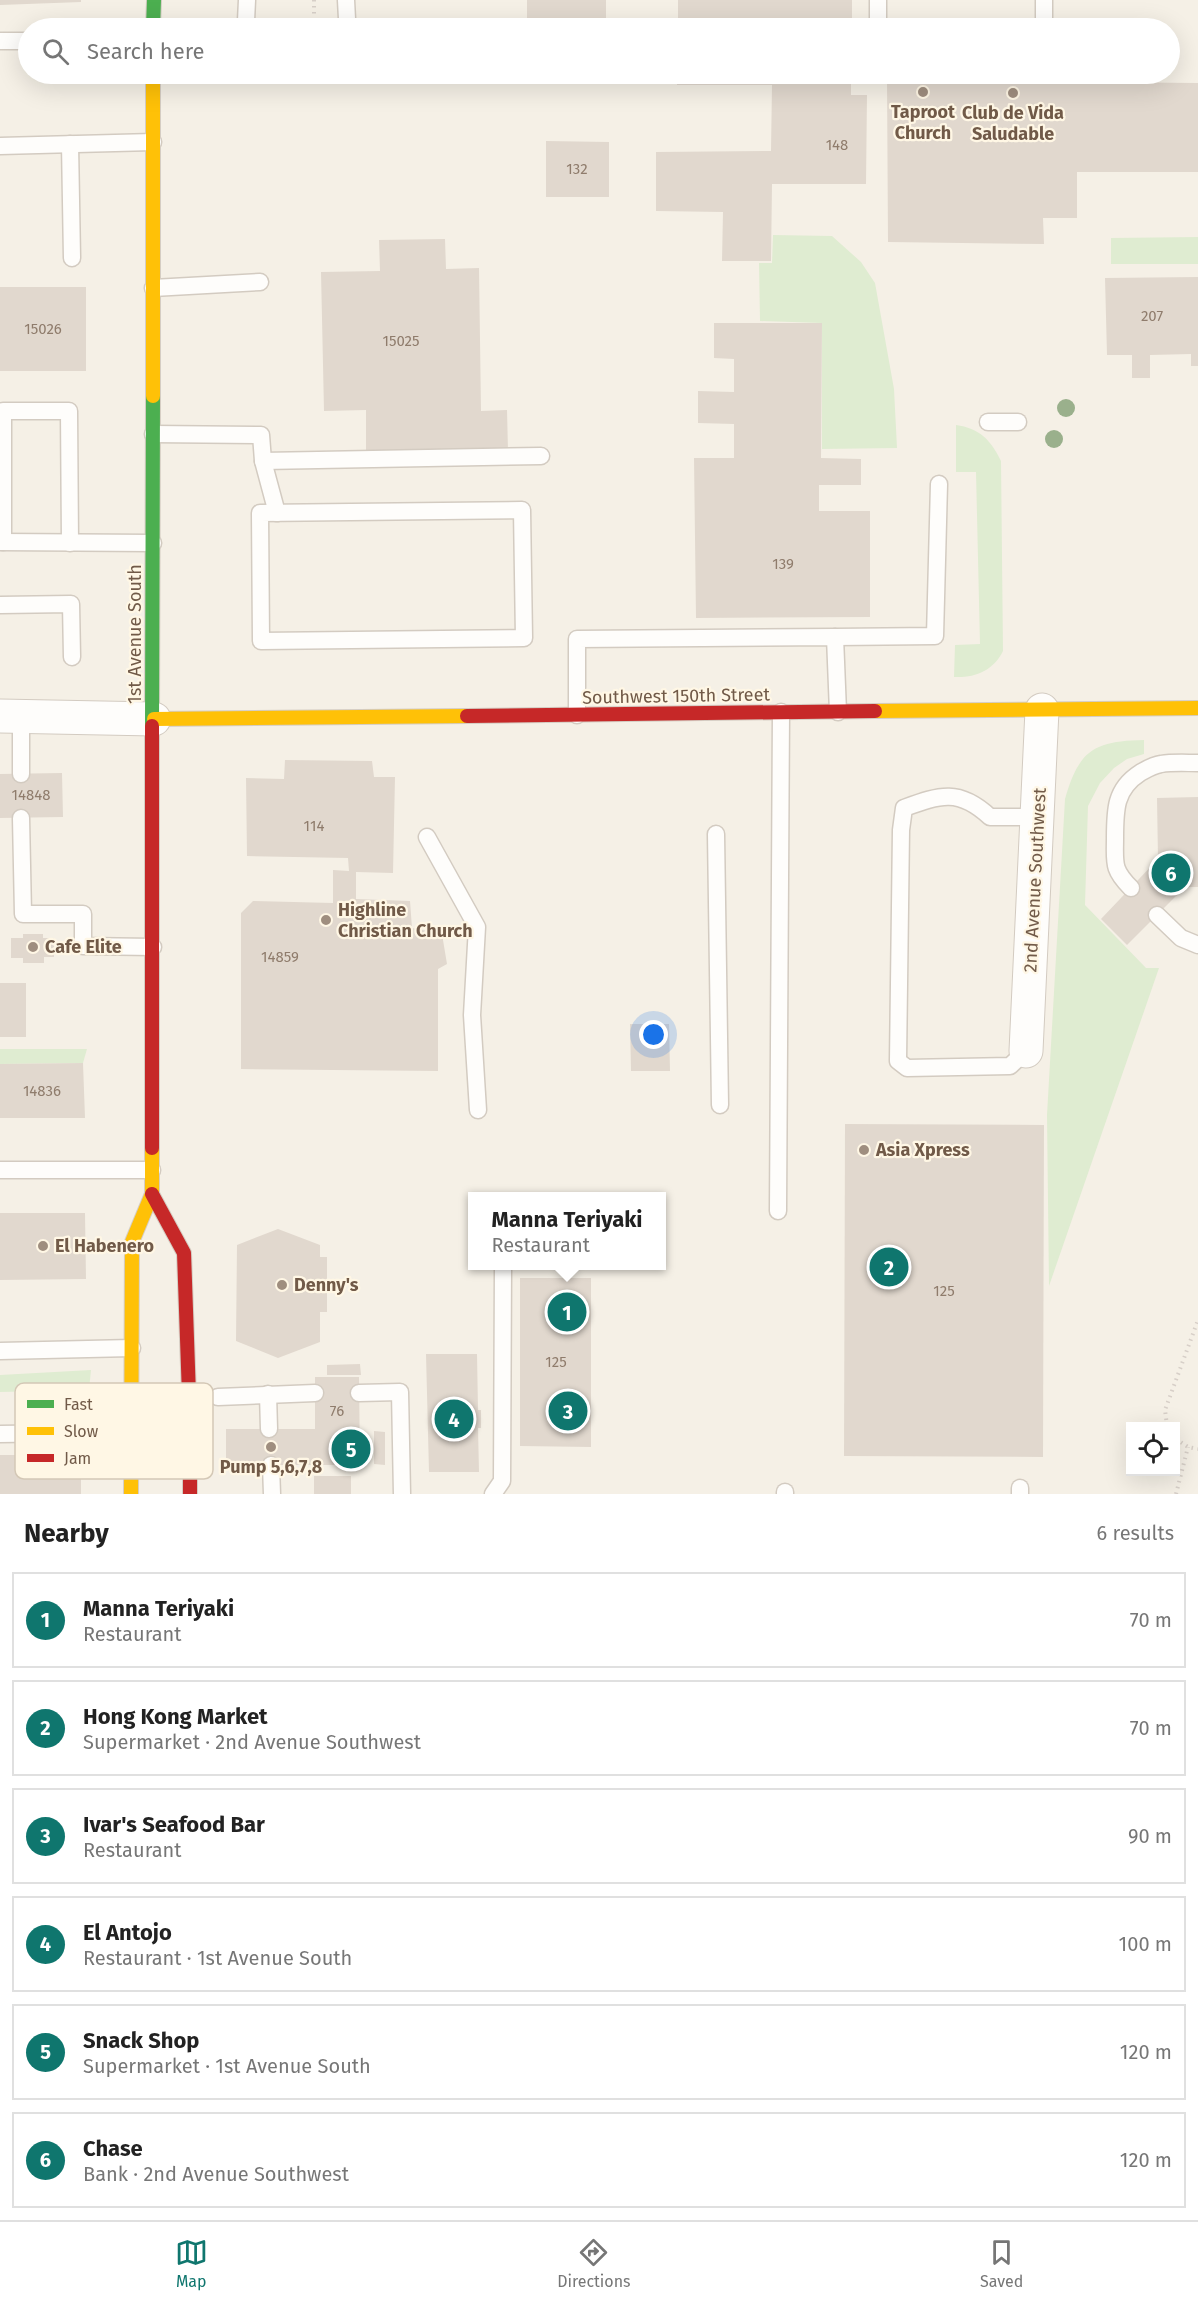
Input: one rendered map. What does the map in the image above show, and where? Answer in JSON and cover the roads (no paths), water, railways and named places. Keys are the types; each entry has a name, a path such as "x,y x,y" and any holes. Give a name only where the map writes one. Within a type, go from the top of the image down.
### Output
{"main road":[{"path":"153,18 154,0"},
{"name":"1st Avenue South","path":"132,1383 132,1242 152,1194 153,84"},
{"name":"Southwest 150th Street","path":"154,719 1198,708"},
{"name":"1st Avenue South","path":"152,1194 184,1253 189,1383"},
{"name":"1st Avenue South","path":"131,1479 131,1494"}],"street":[{"name":"2nd Avenue Southwest","path":"1026,1051 1042,710"},
{"path":"11,716 154,719"}],"lane":[{"path":"246,18 247,0"},
{"path":"346,0 347,18"},
{"path":"878,0 878,18"},
{"path":"1044,0 1044,18"},
{"path":"0,41 18,41"},
{"path":"0,146 153,142"},
{"path":"70,144 72,258"},
{"path":"153,288 260,282"},
{"path":"70,543 69,411 3,411 2,542 70,543 153,543"},
{"path":"988,422 1018,422"},
{"path":"153,434 261,435 263,461 277,513"},
{"path":"263,461 541,456"},
{"path":"577,715 577,639 935,636 939,484"},
{"path":"522,510 524,638 261,641 260,513 277,513 522,510"},
{"path":"0,605 71,604 72,657"},
{"path":"835,637 838,712"},
{"path":"778,1211 781,712"},
{"path":"11,716 21,774"},
{"path":"1131,888 1118,875 1115,865 1117,799 1124,786 1150,767 1162,764 1198,763"},
{"path":"1026,1051 1010,1066 907,1068 898,1061 901,830 904,808 929,799 952,795 979,807 990,817 1038,817"},
{"path":"21,818 23,914 83,914 83,946 153,947"},
{"path":"716,834 720,1105"},
{"path":"427,837 477,927 472,1015 477,1110"},
{"path":"1157,915 1181,938 1198,945"},
{"path":"0,1170 152,1170"},
{"path":"493,1494 502,1481 503,1270"},
{"path":"0,1351 132,1348"},
{"path":"359,1393 400,1392 402,1494"},
{"path":"218,1397 315,1393"},
{"path":"268,1394 269,1429"},
{"path":"0,1434 15,1434"},
{"path":"271,1465 272,1494"}],"place":[{"name":"Taproot Church","path":"923,92"},
{"name":"Club de Vida Saludable","path":"1013,93"},
{"name":"Chase","path":"1171,873"},
{"name":"Highline Christian Church","path":"326,920"},
{"name":"Cafe Elite","path":"33,947"},
{"name":"Asia Xpress","path":"864,1150"},
{"name":"El Habenero","path":"43,1246"},
{"name":"Hong Kong Market","path":"889,1267"},
{"name":"Denny's","path":"282,1285"},
{"name":"Manna Teriyaki","path":"567,1312"},
{"name":"Ivar's Seafood Bar","path":"568,1411"},
{"name":"El Antojo","path":"454,1419"},
{"name":"Pump 5,6,7,8","path":"271,1447"},
{"name":"Snack Shop","path":"351,1449"}]}
